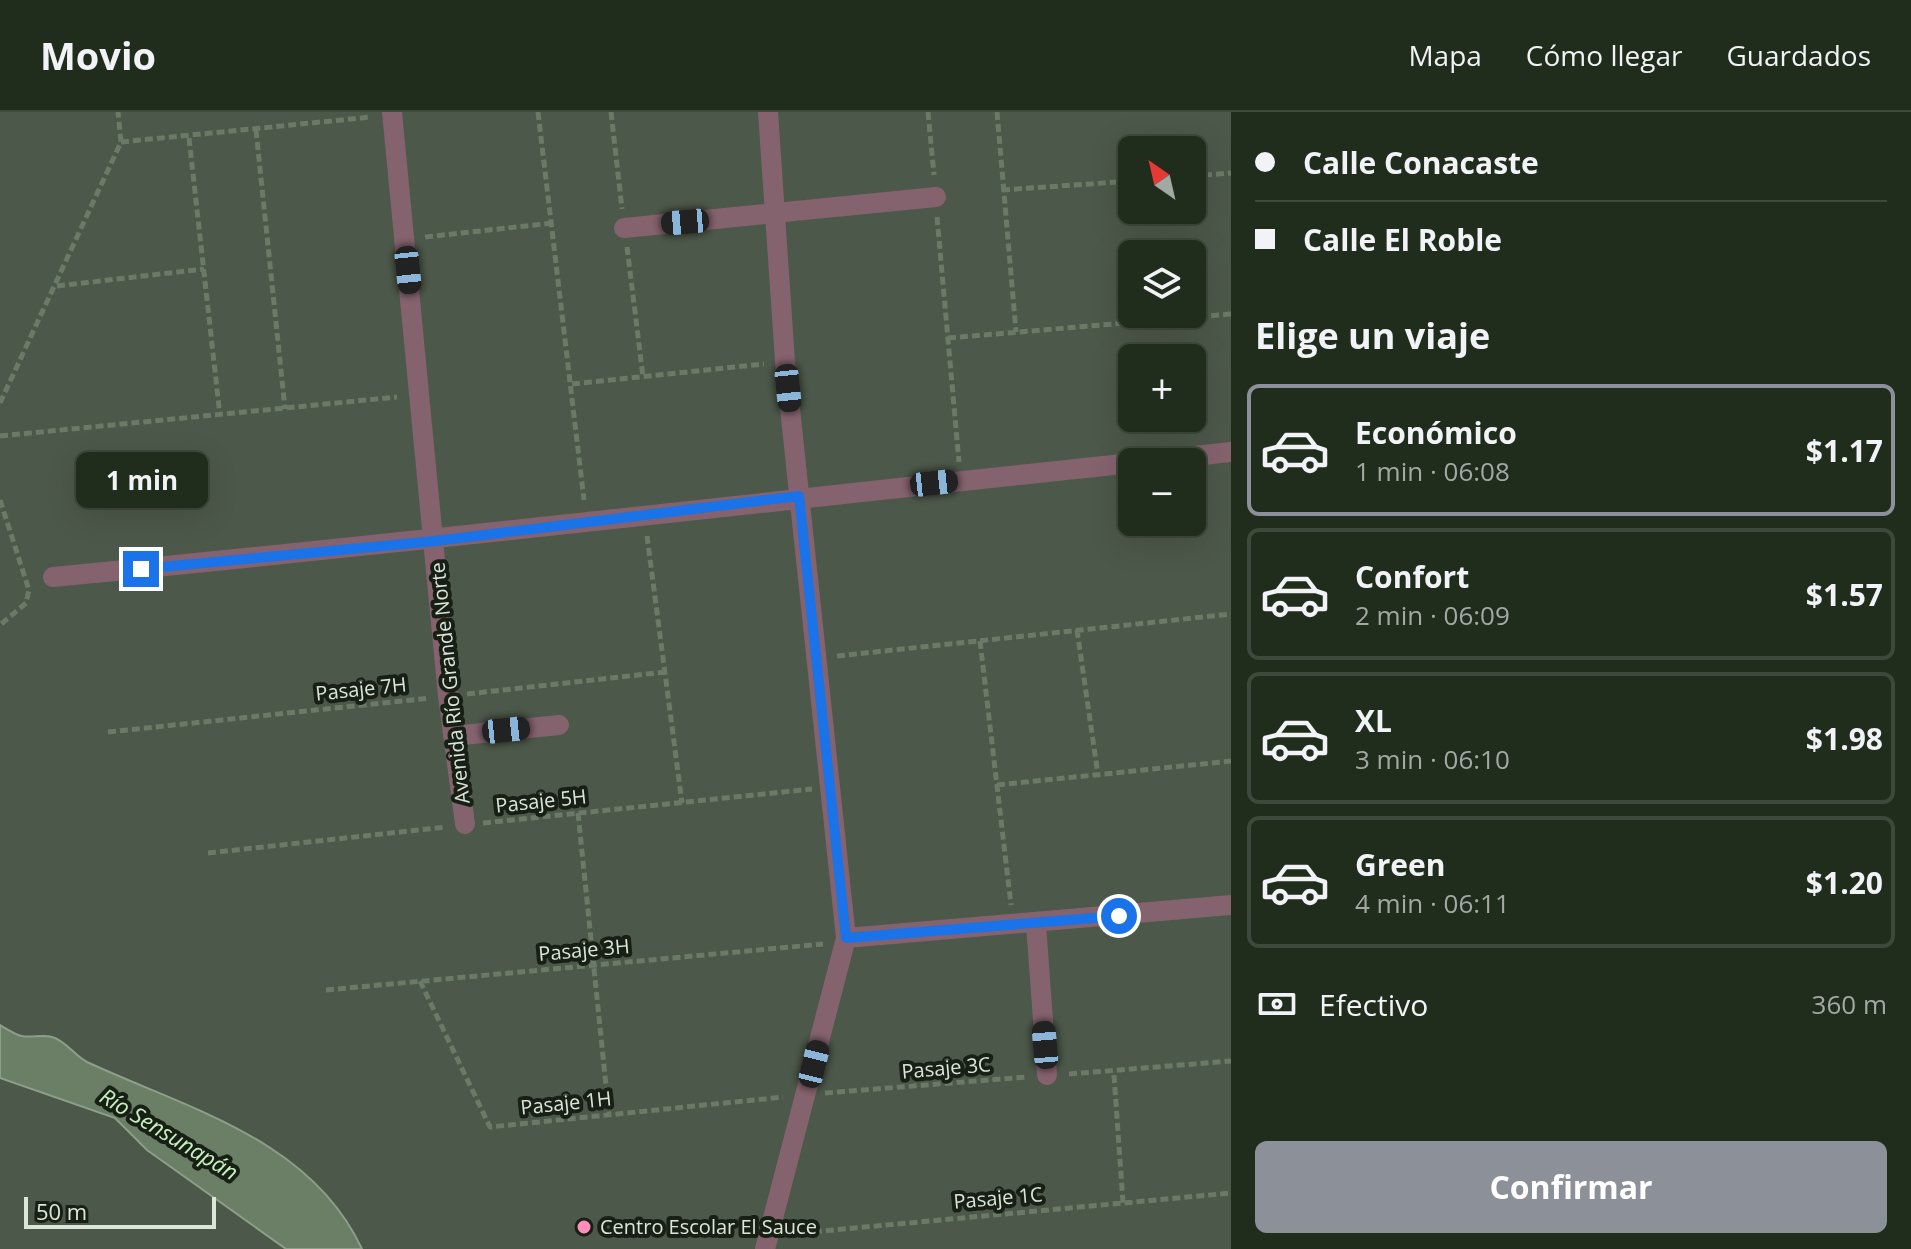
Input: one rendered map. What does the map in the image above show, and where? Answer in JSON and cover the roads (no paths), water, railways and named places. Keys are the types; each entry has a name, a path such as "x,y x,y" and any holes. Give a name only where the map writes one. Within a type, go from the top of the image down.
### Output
{"street":[{"path":"767,1243 846,940 785,361 768,112"},
{"name":"Avenida Río Grande Norte","path":"392,113 448,696 465,824"},
{"path":"624,228 936,197"},
{"path":"1206,455 1231,452"},
{"path":"53,577 435,541 799,496 1118,464"},
{"path":"453,736 559,725"},
{"path":"846,940 1231,905"},
{"path":"1036,924 1047,1075"}],"water":[{"name":"Río Sensunapán","path":"0,1025 19,1035 57,1039 87,1062 205,1113 279,1154 312,1180 340,1211 362,1249 286,1249 147,1150 115,1118 0,1078"}],"place":[{"name":"Centro Escolar El Sauce","path":"584,1227"}]}
